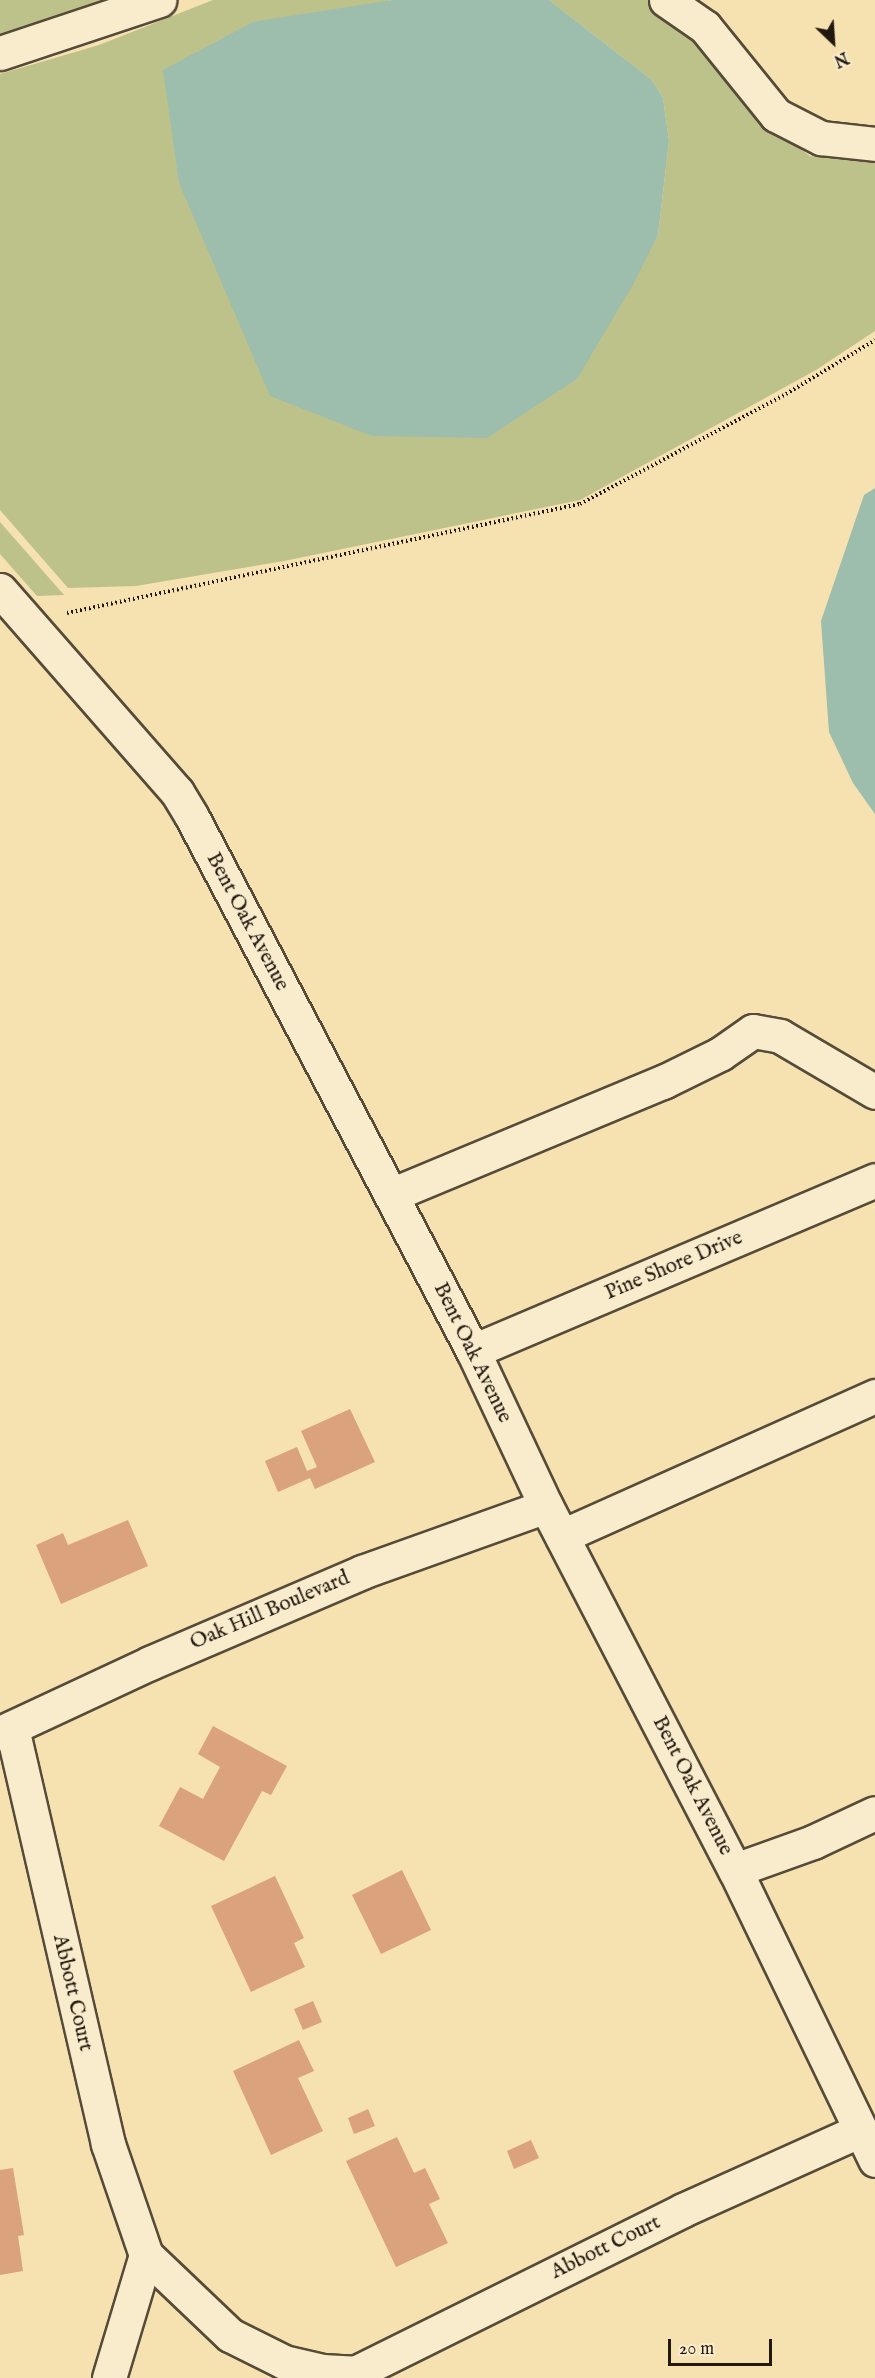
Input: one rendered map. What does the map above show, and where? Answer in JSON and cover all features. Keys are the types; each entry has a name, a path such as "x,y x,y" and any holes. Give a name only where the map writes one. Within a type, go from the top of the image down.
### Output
{"street":[{"path":"0,53 159,0"},
{"path":"666,0 705,27 776,115 821,138 875,144"},
{"name":"Bent Oak Avenue","path":"0,590 177,792 473,1351 546,1506 735,1870 875,2160"},
{"path":"391,1195 663,1082 720,1054 753,1031 780,1036 875,1092"},
{"name":"Pine Shore Drive","path":"473,1351 875,1180"},
{"path":"562,1536 875,1396"},
{"name":"Oak Hill Boulevard","path":"6,1731 150,1663 362,1572 546,1506"},
{"name":"Abbott Court","path":"6,1731 108,2144 146,2255 230,2335 284,2362 352,2375 683,2210 861,2130"},
{"path":"735,1870 813,1842 875,1813"},
{"path":"109,2378 146,2255"}],"path":[{"path":"32,625 83,609 580,504 786,394 875,340"}],"green space":[{"path":"0,0 142,0 0,45"},
{"path":"213,0 392,0 362,6 607,327 658,235 669,141 663,98 652,80 549,0 652,0 710,56 772,128 810,156 875,163 875,331 816,370 580,500 284,561 136,586 68,588 0,510 0,74 99,45"},
{"path":"0,522 64,595 37,596 0,554"}],"shaded area":[{"path":"392,0 549,0 652,80 663,98 669,141 658,235 634,283 577,379 487,438 372,436 270,396 179,183 163,70 253,22"},
{"path":"875,488 875,814 853,783 829,732 821,621 864,495"}],"building":[{"path":"350,1409 375,1462 315,1489 310,1478 278,1492 265,1461 297,1447 307,1471 317,1467 301,1431"},
{"path":"128,1520 148,1566 61,1604 36,1545 63,1533 68,1545"},
{"path":"213,1726 287,1766 271,1795 262,1791 224,1861 159,1826 180,1787 203,1799 220,1767 198,1754"},
{"path":"402,1870 431,1930 381,1954 352,1895"},
{"path":"275,1876 304,1938 294,1943 305,1967 251,1992 211,1906"},
{"path":"313,2001 322,2022 303,2030 294,2009"},
{"path":"299,2040 314,2071 298,2078 323,2131 271,2155 233,2071"},
{"path":"368,2109 375,2126 354,2134 348,2118"},
{"path":"397,2137 414,2173 425,2168 440,2199 429,2204 448,2243 396,2267 346,2161"},
{"path":"531,2140 539,2158 514,2169 507,2151"},
{"path":"13,2168 24,2235 18,2236 23,2271 0,2275 0,2170"}]}
